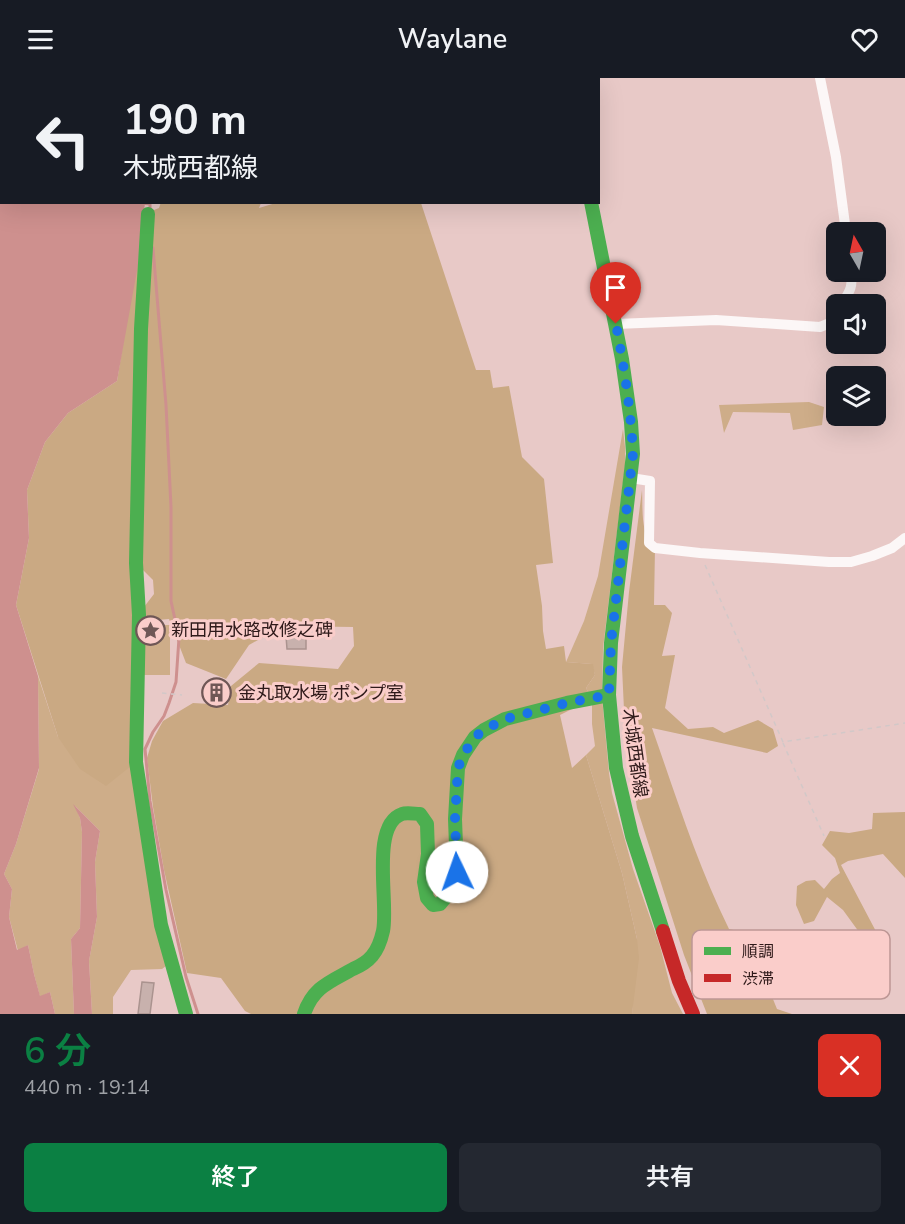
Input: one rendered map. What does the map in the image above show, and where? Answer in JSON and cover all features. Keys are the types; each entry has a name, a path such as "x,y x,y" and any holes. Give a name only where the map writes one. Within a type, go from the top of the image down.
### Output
{"street":[{"path":"820,78 836,157 845,222"},
{"name":"木城西都線","path":"591,204 624,366 632,423 631,478 611,643 609,695 616,768 632,836 679,981 693,1014"},
{"path":"148,214 141,329 136,532 139,654 136,762 161,925 186,1014"},
{"path":"616,324 716,320 820,327 826,325"},
{"path":"631,478 650,481 649,543 655,548 851,562 892,548 905,538"},
{"path":"304,1014 307,1002 316,992 328,982 371,958 379,944 385,924 382,866 385,835 397,815 409,811 420,814 427,824 428,854 424,882 427,898 433,904 440,904 457,872 455,819 458,768 463,755 475,737 505,719 609,695"}],"path":[{"path":"700,553 824,836"},
{"path":"162,693 182,695"},
{"path":"783,742 905,723"}],"shaded area":[{"path":"0,204 145,204 138,265 117,381 68,413 45,442 27,490 29,538 16,605 38,676 39,768 16,844 4,874 12,889 9,917 17,950 28,945 40,996 50,992 55,1014 0,1014"},
{"path":"160,204 261,204 259,208 272,204 421,204 476,370 490,370 493,388 509,386 522,457 544,479 553,563 536,565 546,649 564,646 566,662 593,664 595,675 586,688 592,699 560,715 572,768 586,755 622,873 639,958 632,1014 251,1014 245,1011 221,978 187,973 164,870 153,807 147,758 152,741 163,721 193,703 228,705 231,686 259,663 338,669 354,646 353,627 283,626 249,645 226,679 186,663 169,619 146,621 144,607 154,594 153,580 137,564 136,762 106,786 80,769 58,737 16,605 29,538 27,490 45,442 68,413 117,381 144,214 159,208"},
{"path":"809,402 824,407 822,425 793,430 790,413 733,412 724,433 719,405"},
{"path":"623,429 625,466 603,648 602,697 609,773 612,793 633,869 660,946 672,993 683,1014 632,1014 637,939 622,873 586,755 595,746 592,699 586,688 595,675 592,664 566,662 584,621 598,576"},
{"path":"642,490 645,529 650,543 655,548 654,605 665,605 672,613 662,656 675,655 665,708 688,729 713,727 724,733 758,720 773,729 778,746 767,753 652,728 697,855 729,929 733,930 692,930 692,976 637,808 625,731 622,667"},
{"path":"143,625 170,625 170,675 142,675"},
{"path":"38,676 58,737 136,762 171,962 162,969 131,970 113,997 113,1014 92,1014 89,961 97,917 95,862 100,831 75,806 82,832 80,928 71,939 74,1014 55,1014 50,992 40,997 28,945 18,951 9,917 12,889 4,874 16,844 39,769"},
{"path":"73,804 100,831 95,862 97,917 89,961 92,1014 74,1014 71,939 80,928 82,832 80,818"},
{"path":"905,812 905,878 883,854 848,861 841,865 875,930 858,930 843,910 827,897 814,921 804,924 796,905 797,886 806,881 815,880 824,889 840,873 835,858 822,845 830,831 849,833 872,829 873,813"},
{"path":"701,999 773,999 777,1009 792,1014 707,1014"}],"building":[{"path":"306,635 306,649 287,649 286,636"},
{"name":"金丸取水場 ポンプ室","path":"208,686 227,688 225,701 207,699"},
{"path":"142,982 154,983 150,1014 138,1014"}],"waterway":[{"path":"150,204 150,209"},
{"path":"153,248 166,405 171,507 171,601 179,638 176,682 164,716 145,749 150,801 166,890 186,977 198,1014"}],"traffic: fast":[{"path":"591,204 622,359 633,454 611,643 609,695 616,768 632,836 663,931"},
{"path":"148,214 141,329 136,563 139,615 136,762 161,925 186,1014"},
{"path":"304,1014 317,991 366,962 378,947 384,919 384,849 386,833 392,821 404,813 409,813 420,814 427,824 428,854 424,882 427,898 433,905 440,904 449,893 457,872 455,819 458,768 463,755 475,737 505,719 609,695"}],"traffic: jam":[{"path":"663,931 679,981 693,1014"}],"place":[{"name":"新田用水路改修之碑","path":"150,630"},
{"name":"金丸取水場 ポンプ室","path":"217,693"}],"route":[{"path":"457,872 455,819 458,768 463,755 475,737 505,719 609,695 611,643 633,454 632,423 616,324"}]}
